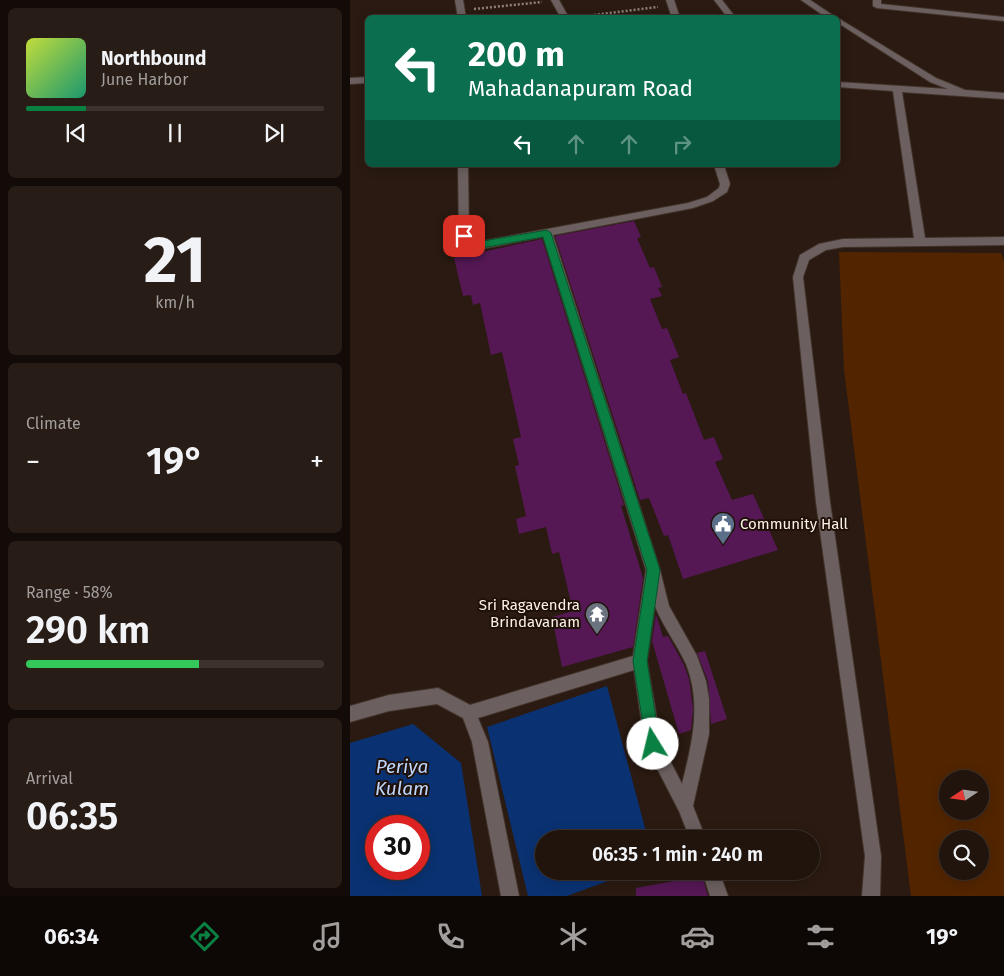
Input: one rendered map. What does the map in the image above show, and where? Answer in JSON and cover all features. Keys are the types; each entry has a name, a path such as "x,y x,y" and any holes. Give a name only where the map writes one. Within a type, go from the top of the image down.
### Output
{"street":[{"path":"459,0 461,14"},
{"path":"555,0 563,15"},
{"path":"718,0 730,15"},
{"path":"877,0 877,6 1004,19"},
{"path":"808,1 811,15"},
{"path":"808,1 829,15"},
{"path":"671,3 675,15"},
{"path":"840,21 933,80 964,92"},
{"path":"350,81 365,80"},
{"path":"840,84 1004,96"},
{"path":"897,89 920,242"},
{"path":"463,167 464,236 468,243 476,246 710,200 724,190 725,184 720,167"},
{"path":"547,233 653,570 663,610 691,659 699,680 704,706 704,732 686,806"},
{"path":"871,896 872,856 823,502 798,277 804,258 823,247 843,243 1004,241"},
{"path":"653,570 640,661 653,744 686,806 695,830"},
{"path":"469,713 640,661"},
{"path":"350,714 389,703 438,696 469,713 480,742 510,896"},
{"path":"713,880 718,896"}],"path":[{"path":"461,14 555,0"},
{"path":"593,15 671,3"}],"shaded area":[{"path":"839,252 1001,253 1004,261 1004,896 911,896 844,370"}],"water":[{"path":"607,686 646,830 535,830 535,880 611,880 567,896 528,896 487,727"},
{"name":"Periya Kulam","path":"413,724 461,763 482,896 350,896 350,743"}],"building":[{"path":"634,221 641,237 637,238 650,268 654,267 662,287 658,288 662,296 650,299 662,329 667,328 679,357 670,360 683,394 686,393 704,440 714,437 723,459 715,462 732,500 753,494 778,550 683,579 668,535 664,536 649,498 640,500 555,236"},
{"path":"542,239 624,505 621,506 643,578 633,647 562,667 552,617 573,611 559,552 552,554 546,527 519,534 516,519 526,516 515,466 519,465 513,439 521,437 502,352 491,355 480,303 473,305 471,295 463,296 454,258"},
{"path":"656,614 663,637 668,636 684,665 689,679 693,709 691,730 679,734 652,641"},
{"path":"705,651 727,719 711,724 708,681 697,653"},
{"path":"680,880 703,880 708,896 636,896 636,888"}],"place":[{"name":"Community Hall","path":"723,545"},
{"name":"Sri Ragavendra Brindavanam","path":"597,635"}],"route":[{"path":"464,236 468,243 476,246 547,233 653,570 640,661 653,744"}]}
